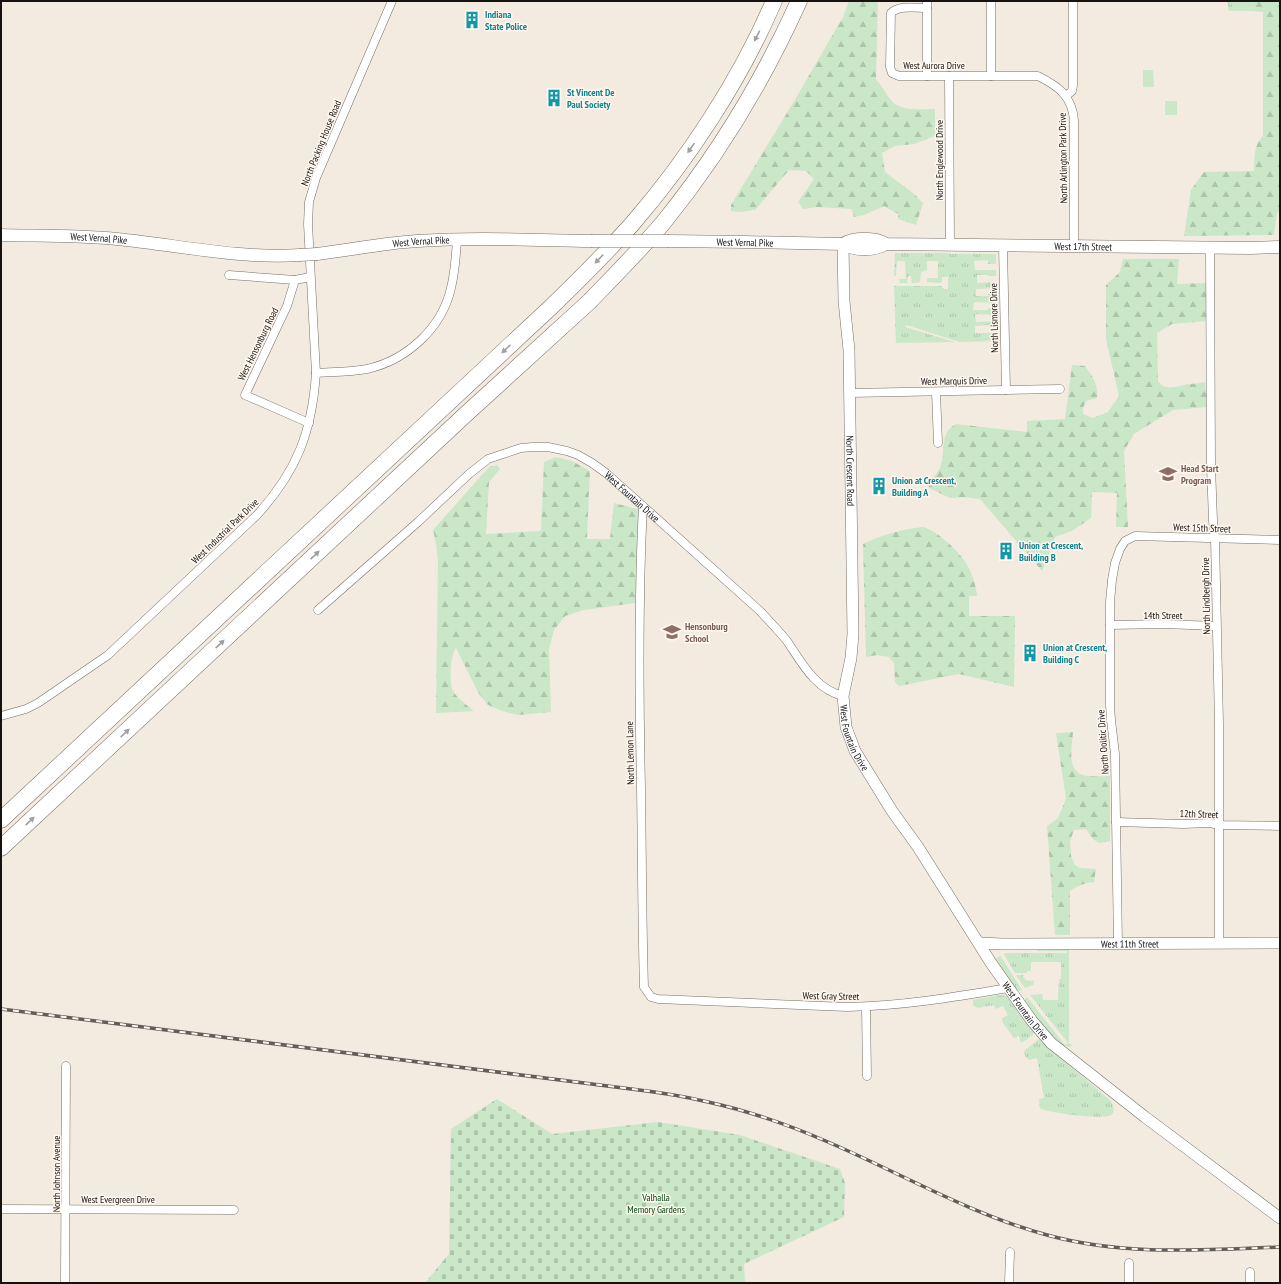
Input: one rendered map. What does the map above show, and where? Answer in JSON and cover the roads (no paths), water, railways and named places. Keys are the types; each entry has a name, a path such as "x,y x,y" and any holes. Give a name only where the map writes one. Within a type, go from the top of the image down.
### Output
{"highway":[{"path":"1,820 522,334 588,270 633,223 696,141 743,63 774,1"},
{"path":"1,848 465,415 585,306 608,282 661,224 709,161 745,106 782,37 799,1"}],"main road":[{"name":"West Vernal Pike","path":"1,236 96,237 236,254 269,256 317,254 393,243 457,240 669,241 842,244"},
{"name":"West 17th Street","path":"842,244 854,248 875,248 886,244 1074,247 1280,247"}],"street":[{"name":"North Packing House Road","path":"316,373 310,277 308,224 309,202 319,171 392,1"},
{"path":"991,1 991,76"},
{"path":"1066,96 1072,91 1073,85 1073,1"},
{"path":"927,5 927,76"},
{"name":"West Aurora Drive","path":"927,5 901,8 891,13 890,67 892,73 899,76 1038,76 1057,86 1066,96"},
{"name":"North Englewood Drive","path":"949,76 950,245"},
{"name":"North Arlington Park Drive","path":"1066,96 1072,108 1074,120 1074,247"},
{"path":"316,373 367,369 408,351 418,342 434,324 446,305 454,277 457,240"},
{"name":"North Crescent Road","path":"842,244 844,301 849,350 853,634 851,658 843,696"},
{"name":"North Lismore Drive","path":"1003,246 1006,390"},
{"name":"North Lindbergh Drive","path":"1210,248 1211,466 1215,538 1219,724 1219,943"},
{"path":"229,275 295,280 310,277"},
{"name":"West Hensonburg Road","path":"295,280 287,306 245,395 309,423"},
{"name":"West Industrial Park Drive","path":"1,716 26,709 38,703 108,655 249,524 263,509 286,478 296,460 309,423 316,373"},
{"name":"West Marquis Drive","path":"850,393 1060,389"},
{"path":"936,392 938,443"},
{"name":"West Fountain Drive","path":"318,610 488,458 520,448 540,447 561,450 578,455 599,468 760,611 777,630 815,680 829,691 843,696 846,727 858,757 895,816 918,847 1008,988 1032,1021 1051,1043 1157,1127 1280,1218"},
{"name":"North Lemon Lane","path":"643,506 640,572 641,883 644,988 651,997"},
{"name":"West 15th Street","path":"1125,541 1131,537 1140,536 1280,540"},
{"name":"North Oolitic Drive","path":"1118,944 1115,754 1110,720 1110,602 1115,563 1120,549 1125,541"},
{"name":"14th Street","path":"1110,625 1164,624 1216,626"},
{"name":"12th Street","path":"1116,822 1182,824 1210,823 1219,825 1280,826"},
{"name":"West 11th Street","path":"980,943 1280,943"},
{"name":"West Gray Street","path":"651,997 658,999 866,1007 921,1002 1008,988"},
{"path":"866,1007 867,1076"},
{"name":"North Johnson Avenue","path":"65,1283 66,1066"},
{"name":"West Evergreen Drive","path":"1,1209 234,1210"},
{"path":"1009,1283 1010,1252"},
{"path":"1129,1264 1129,1283"},
{"path":"1250,1272 1250,1283"}],"railway":[{"path":"1,1009 680,1096 739,1110 799,1130 855,1154 963,1205 990,1216 1047,1235 1076,1242 1133,1249 1192,1250 1280,1247"}],"place":[{"name":"Indiana State Police","path":"472,20"},
{"name":"St Vincent De Paul Society","path":"554,98"},
{"name":"Head Start Program","path":"1168,474"},
{"name":"Union at Crescent, Building A","path":"879,486"},
{"name":"Union at Crescent, Building B","path":"1006,551"},
{"name":"Hensonburg School","path":"672,632"},
{"name":"Union at Crescent, Building C","path":"1030,653"}],"park label":[{"name":"Valhalla Memory Gardens","path":"656,1202"}]}
